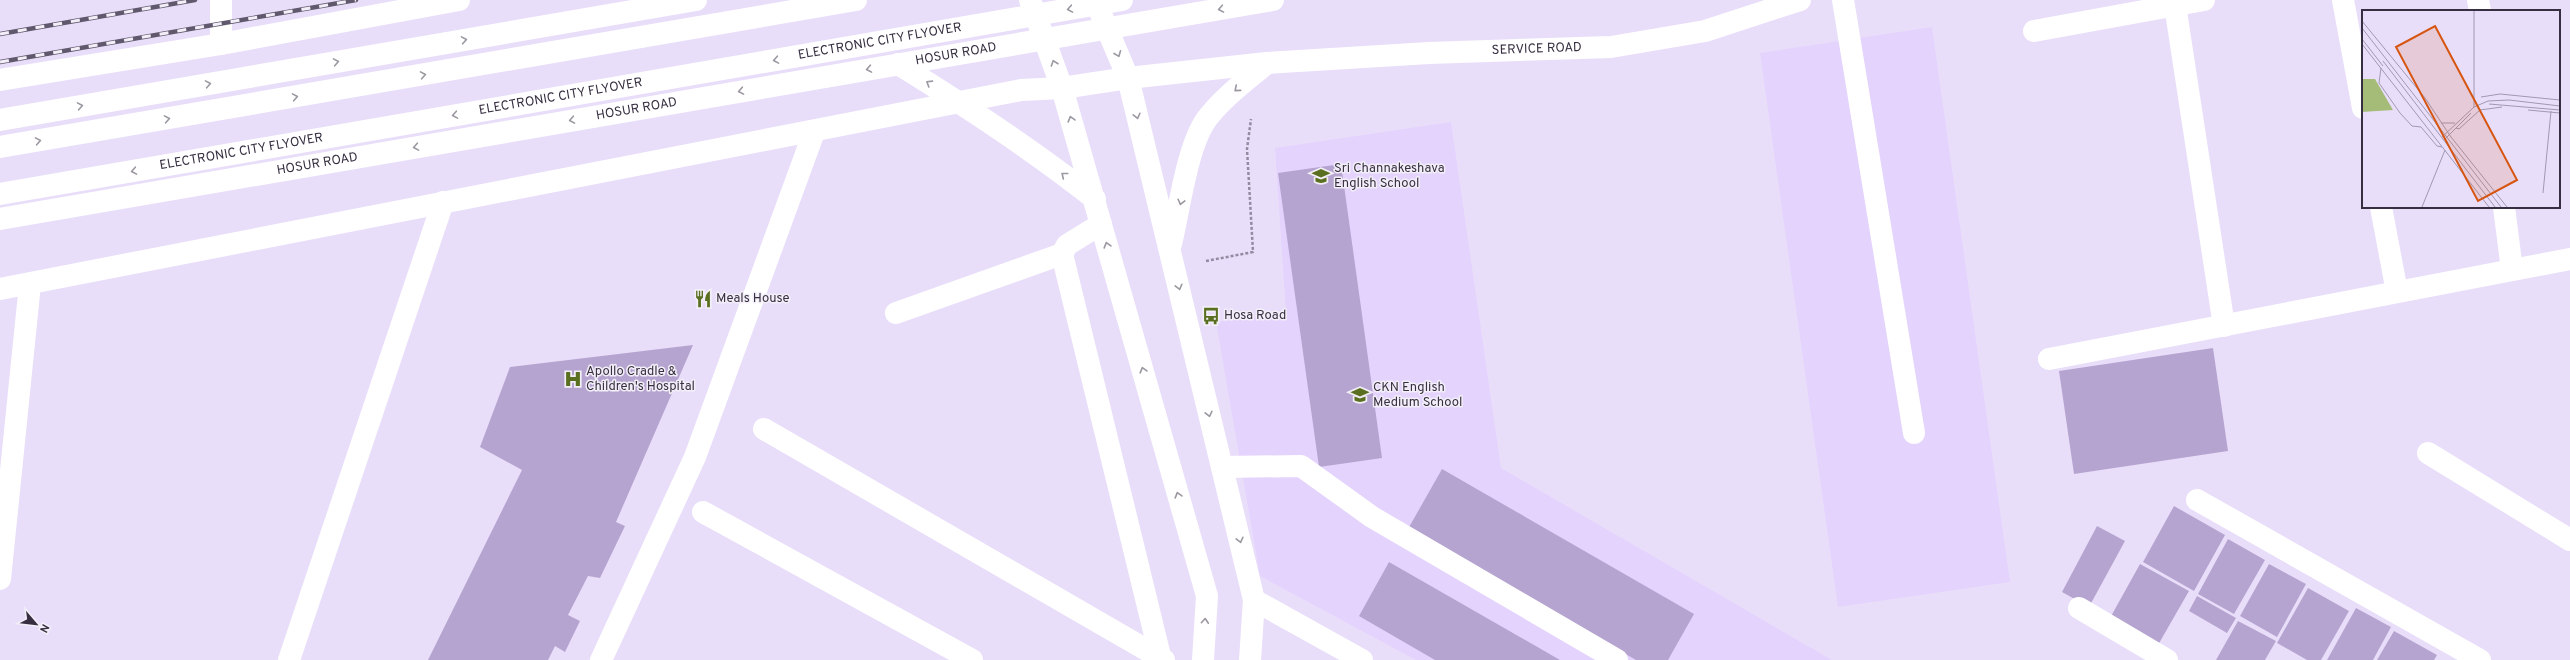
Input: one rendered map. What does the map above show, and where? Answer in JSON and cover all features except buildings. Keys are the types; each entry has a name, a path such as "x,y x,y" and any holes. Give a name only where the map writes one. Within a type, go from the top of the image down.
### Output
{"main road":[{"path":"220,44 221,0"},
{"path":"0,80 220,44 459,0"},
{"path":"0,120 696,0"},
{"path":"0,147 856,0"},
{"path":"1030,0 1046,38 1095,199 1207,596 1202,660"},
{"path":"1095,0 1128,78 1254,600 1250,660"},
{"name":"ELECTRONIC CITY FLYOVER","path":"0,194 1122,0"},
{"name":"HOSUR ROAD","path":"0,219 1273,0"},
{"name":"SERVICE ROAD","path":"0,289 443,202 814,132 1021,90 1062,88 1128,78 1267,63 1429,53 1611,47 1705,31 1800,0"},
{"path":"1843,0 1914,434"},
{"path":"2034,31 2204,0"},
{"path":"2343,0 2362,103"},
{"path":"2478,0 2480,10"},
{"path":"2175,5 2224,326"},
{"path":"1172,258 1193,152 1206,121 1224,100 1267,63"},
{"path":"898,64 961,103 1042,157 1095,199"},
{"path":"601,660 696,457 814,132"},
{"path":"289,660 443,202"},
{"path":"2381,208 2397,292"},
{"path":"2504,208 2512,270"},
{"path":"896,313 1062,254 1068,245 1101,224"},
{"path":"1062,254 1162,660"},
{"path":"2049,359 2570,259"},
{"path":"0,579 30,284"},
{"path":"764,430 1162,660"},
{"path":"2428,453 2570,540"},
{"path":"1222,467 1301,466 1372,518 1618,660"},
{"path":"2197,500 2480,660"},
{"path":"702,512 972,660"},
{"path":"1254,600 1362,660"},
{"path":"2079,608 2167,660"}],"path":[{"path":"1172,258 1253,252 1247,149"}],"shaded area":[{"path":"1932,27 2010,582 1838,607 1760,53"},
{"name":"CKN English Medium School","path":"1451,122 1501,468 1832,660 1416,660 1260,576 1216,322 1286,314 1275,148"}],"railway":[{"path":"0,34 195,0"},
{"path":"0,62 356,0"}],"place":[{"name":"Sri Channakeshava English School","path":"1321,176"},
{"name":"Meals House","path":"703,299"},
{"name":"Hosa Road","path":"1211,316"},
{"name":"Apollo Cradle & Children's Hospital","path":"573,379"},
{"name":"CKN English Medium School","path":"1360,395"}]}
